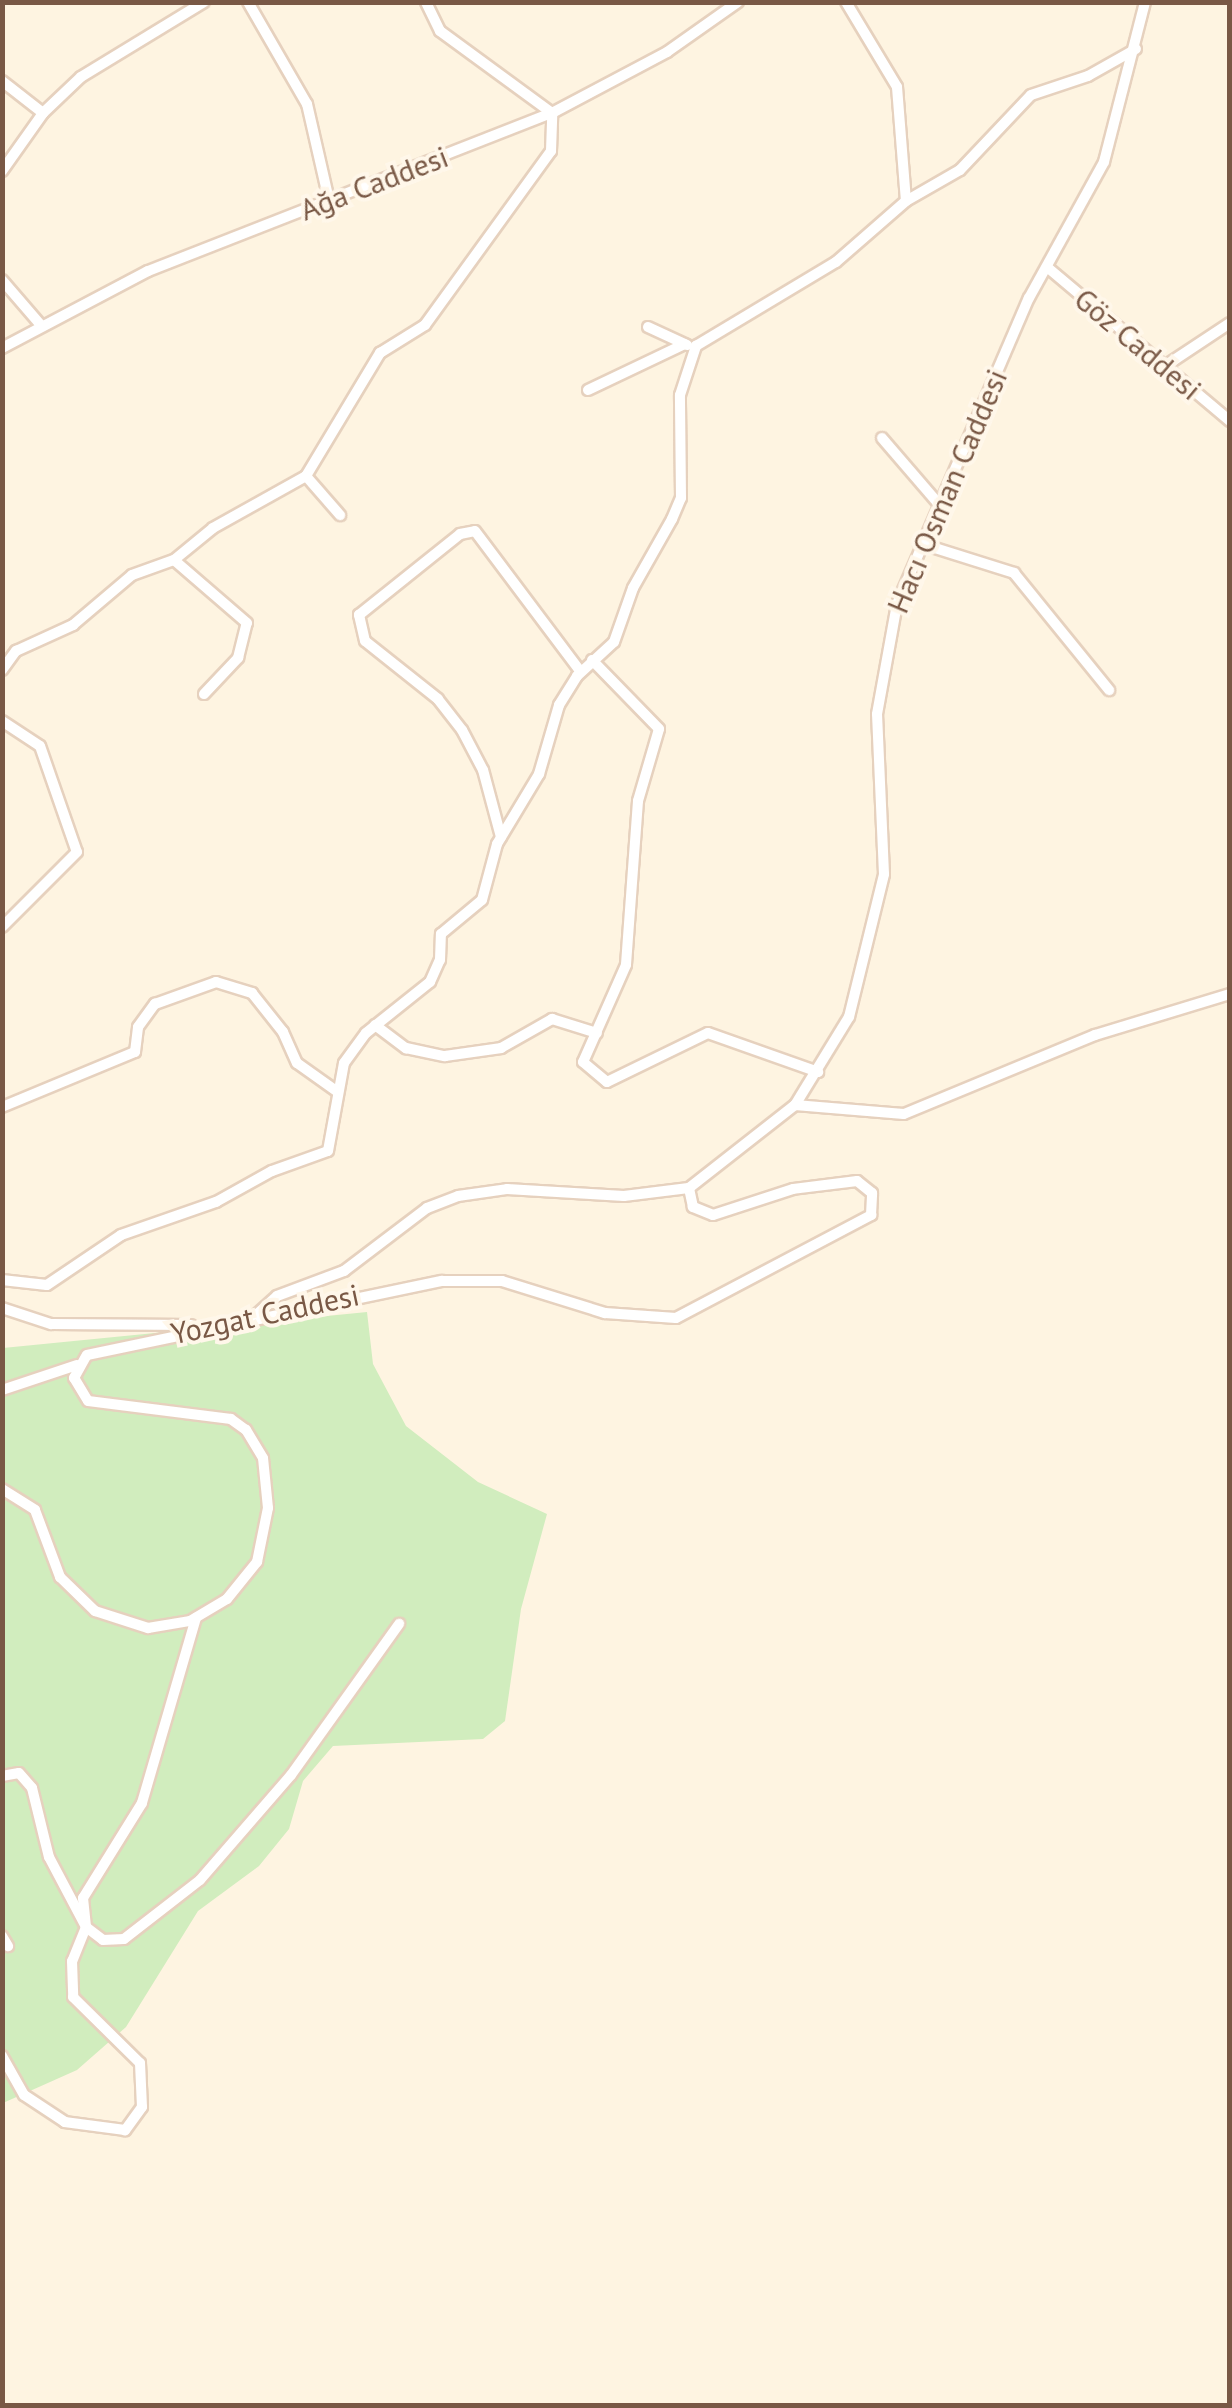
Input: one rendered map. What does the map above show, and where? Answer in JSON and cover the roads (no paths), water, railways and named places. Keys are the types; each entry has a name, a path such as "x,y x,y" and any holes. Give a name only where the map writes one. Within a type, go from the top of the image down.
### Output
{"street":[{"path":"2,171 44,113 80,77 204,2"},
{"path":"248,2 303,94 328,200"},
{"path":"2,670 16,651 73,626 132,575 174,560 213,528 306,476 380,354 425,325 519,203 551,151 552,113 440,31 426,2"},
{"name":"Ağa Caddesi","path":"2,348 40,324 148,271 552,113 667,52 738,2"},
{"path":"846,2 892,70 906,202"},
{"name":"Hacı Osman Caddesi","path":"689,1188 696,1178 795,1105 818,1072 856,998 880,899 885,828 879,688 896,604 919,544 1047,267 1104,162 1136,49 1143,4"},
{"path":"588,390 690,345 836,262 906,202 960,170 1030,95 1088,76 1136,49"},
{"path":"2,81 44,113"},
{"name":"Göz Caddesi","path":"1047,267 1230,421"},
{"path":"2,280 40,324"},
{"path":"1165,366 1230,323"},
{"path":"648,327 690,345"},
{"path":"2,1280 48,1285 121,1234 324,1155 331,1144 334,1090 351,1050 435,976 440,934 482,900 502,837 534,786 552,718 581,672 614,642 633,588 682,498 680,395 690,345"},
{"path":"882,438 938,502"},
{"path":"306,476 340,515"},
{"path":"502,837 482,770 462,730 438,698 365,642 359,614 460,534 475,531 581,672"},
{"path":"919,544 1014,573 1108,690"},
{"path":"174,560 248,623 238,658 204,694"},
{"path":"592,660 659,729 638,801 626,966 583,1062 607,1082 708,1032 818,1072"},
{"path":"2,721 40,746 77,852 2,927"},
{"path":"2,1106 135,1052 138,1027 155,1004 216,982 252,994 283,1032 297,1063 334,1090"},
{"path":"795,1105 904,1114 1095,1035 1230,994"},
{"path":"375,1025 406,1048 445,1056 488,1052 552,1019 597,1033"},
{"name":"Yozgat Caddesi","path":"2,1390 77,1365 94,1351 391,1287 487,1280 617,1315 676,1318 862,1223 875,1204 863,1184 833,1182 707,1216 693,1207 689,1188"},
{"path":"256,1316 277,1296 344,1271 427,1208 458,1196 506,1190 624,1196 689,1188"},
{"path":"2,1308 51,1324 212,1325"},
{"path":"2,1489 35,1510 60,1577 95,1611 148,1628 196,1618 238,1588 262,1550 268,1492 259,1449 243,1426 224,1417 88,1401 75,1385 77,1365"},
{"path":"2,2056 24,2095 54,2117 124,2130 138,2115 146,2090 140,2063 80,2010 71,1990 72,1961 86,1926 84,1898 142,1803 196,1618"},
{"path":"3,1774 15,1771 28,1782 49,1856 86,1926 103,1940 124,1939 200,1880 291,1775 399,1624"}]}
